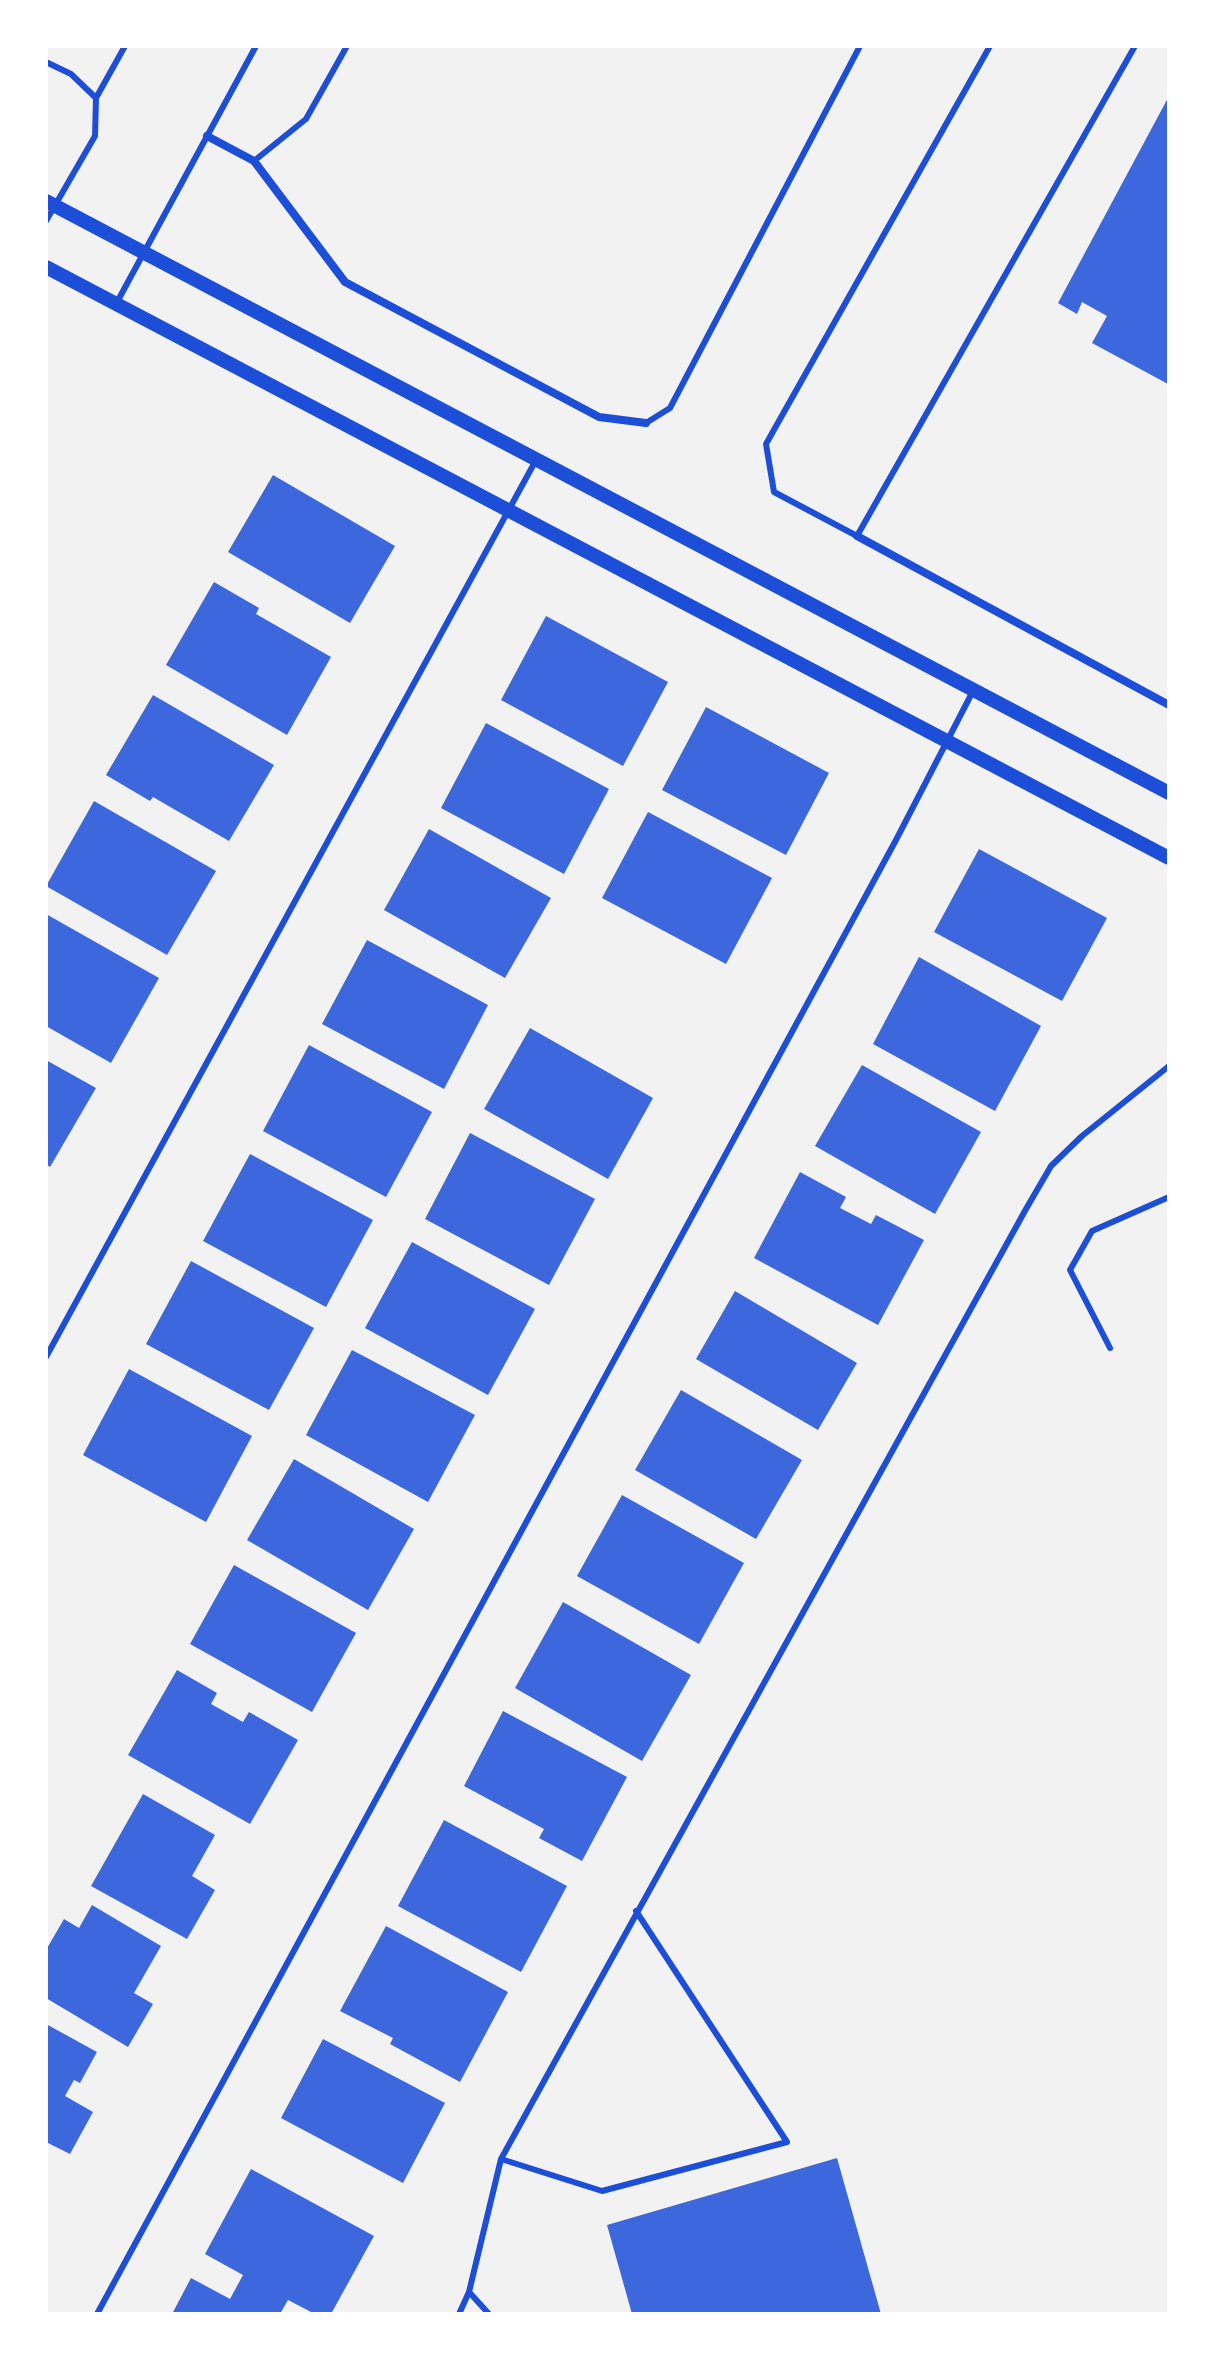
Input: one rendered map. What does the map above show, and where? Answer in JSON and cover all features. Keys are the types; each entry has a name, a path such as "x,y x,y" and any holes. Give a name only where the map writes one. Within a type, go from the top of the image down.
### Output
{"street":[{"path":"207,136 254,161 345,282 599,417 646,423"},
{"path":"50,204 1169,793"},
{"path":"46,267 1169,858"},
{"path":"857,536 1169,705"}],"lane":[{"path":"46,221 50,204 95,136 96,98 125,46"},
{"path":"116,304 256,46"},
{"path":"254,161 306,119 347,46"},
{"path":"646,423 670,408 860,46"},
{"path":"990,46 766,444 774,492 857,536 1135,46"},
{"path":"46,62 71,74 96,98"},
{"path":"46,1357 536,460"},
{"path":"97,2314 949,742 974,688"},
{"path":"459,2314 469,2292 501,2159 1051,1166 1082,1136 1169,1066"},
{"path":"1110,1348 1070,1270 1092,1231 1169,1197"},
{"path":"501,2159 602,2191 787,2142 636,1911"},
{"path":"469,2292 489,2314"}],"building":[{"path":"1169,96 1168,384 1092,343 1107,316 1082,302 1077,314 1058,303"},
{"path":"273,475 395,546 350,623 228,552"},
{"path":"214,582 259,608 256,614 331,657 287,735 166,665"},
{"path":"546,616 668,682 623,766 501,700"},
{"path":"153,695 274,765 229,841 153,797 150,801 106,775"},
{"path":"706,707 829,773 786,855 662,790"},
{"path":"486,723 609,789 564,874 441,808"},
{"path":"94,801 216,871 167,955 46,886"},
{"path":"648,812 772,878 726,964 602,898"},
{"path":"429,829 551,898 505,978 384,910"},
{"path":"979,849 1107,918 1062,1001 934,932"},
{"path":"46,914 159,978 111,1063 46,1026"},
{"path":"367,940 488,1005 444,1089 322,1024"},
{"path":"919,957 1041,1026 995,1111 873,1044"},
{"path":"530,1028 653,1098 608,1179 484,1109"},
{"path":"309,1045 432,1112 386,1197 263,1131"},
{"path":"46,1060 96,1088 50,1167 46,1164"},
{"path":"862,1065 981,1132 935,1214 815,1146"},
{"path":"470,1133 595,1199 549,1285 425,1219"},
{"path":"250,1154 373,1220 326,1307 203,1241"},
{"path":"800,1172 846,1197 840,1208 871,1224 876,1215 924,1240 878,1325 754,1258"},
{"path":"412,1242 535,1309 488,1395 365,1328"},
{"path":"191,1261 314,1328 269,1410 146,1344"},
{"path":"735,1291 857,1363 818,1430 696,1359"},
{"path":"352,1350 475,1415 428,1502 306,1435"},
{"path":"129,1369 252,1436 206,1522 83,1455"},
{"path":"681,1390 802,1460 756,1539 635,1470"},
{"path":"294,1459 414,1529 368,1610 247,1540"},
{"path":"622,1495 744,1563 699,1644 577,1576"},
{"path":"234,1565 356,1633 312,1712 190,1644"},
{"path":"563,1602 691,1675 642,1761 515,1688"},
{"path":"177,1670 217,1693 211,1704 243,1722 249,1712 298,1740 250,1824 128,1755"},
{"path":"503,1711 627,1777 582,1861 539,1838 544,1829 464,1786"},
{"path":"143,1794 215,1835 192,1876 215,1890 187,1939 91,1886"},
{"path":"444,1820 567,1886 521,1972 398,1906"},
{"path":"92,1905 161,1946 134,1993 153,2004 128,2047 46,1998 46,1950 64,1919 79,1928"},
{"path":"386,1926 508,1992 460,2082 390,2044 393,2038 340,2011"},
{"path":"46,2024 97,2052 80,2083 74,2080 65,2096 93,2112 70,2154 46,2142"},
{"path":"323,2039 445,2103 403,2183 281,2118"},
{"path":"837,2158 881,2314 632,2314 607,2225"},
{"path":"251,2169 374,2236 331,2314 315,2314 288,2300 280,2314 172,2314 191,2278 230,2299 243,2275 205,2254"}]}
